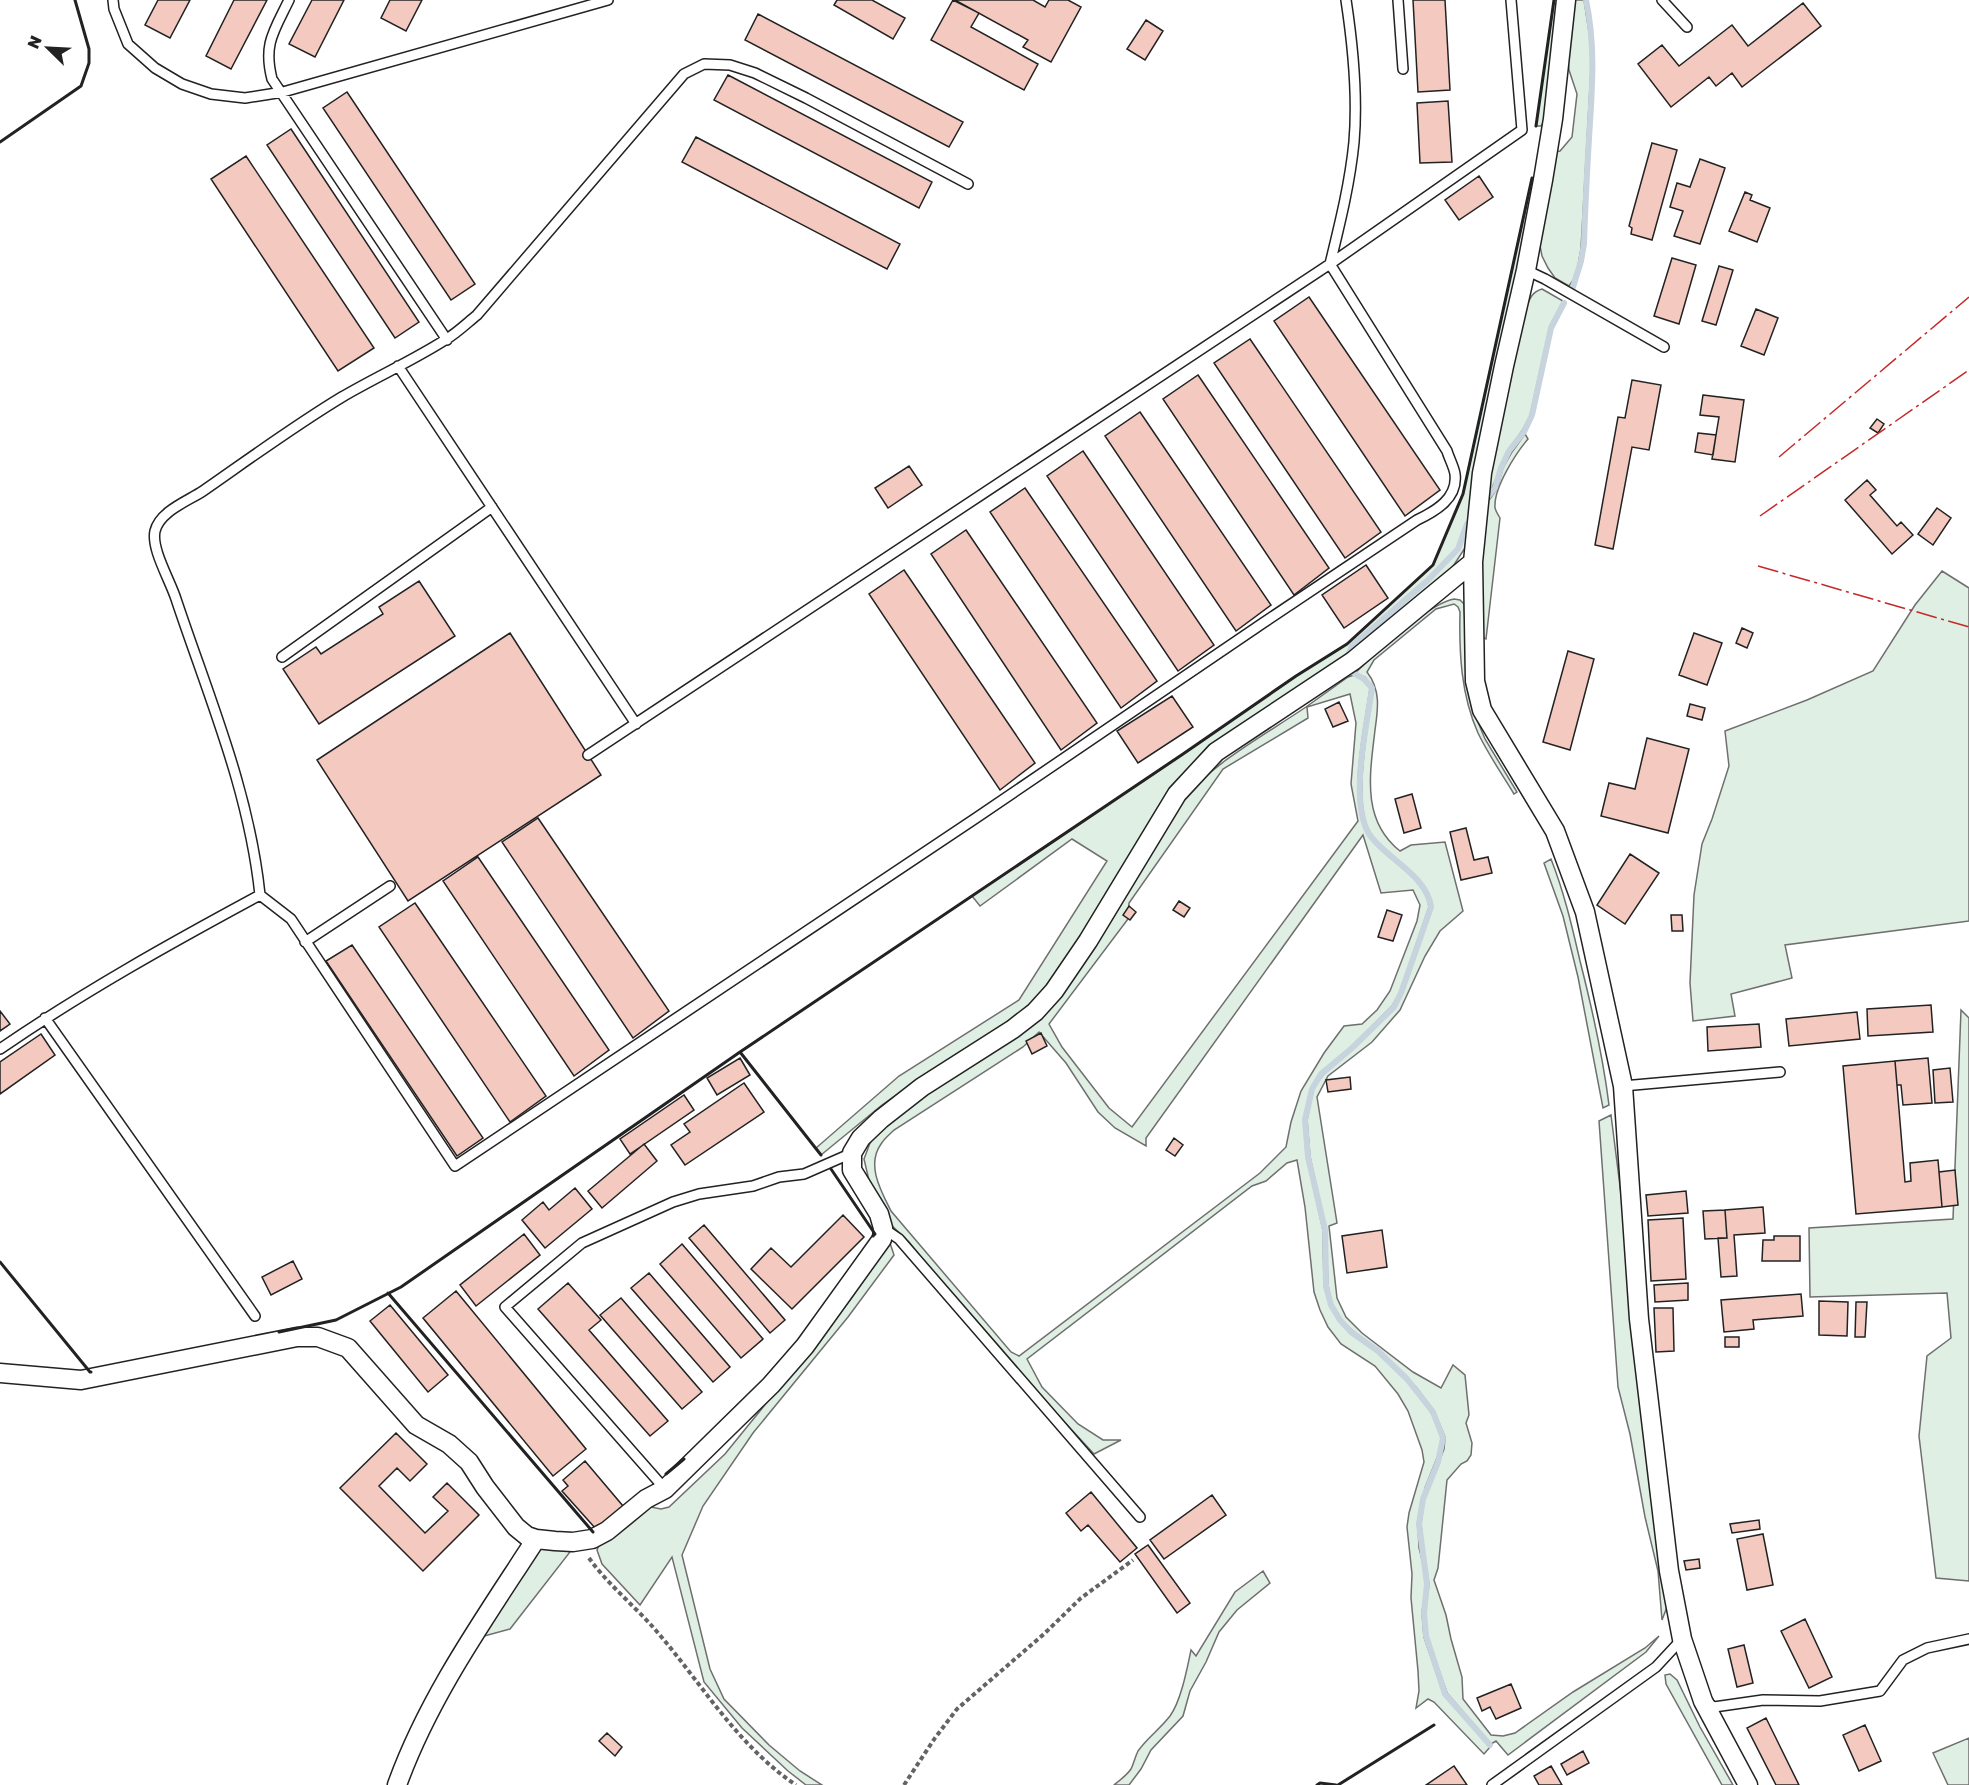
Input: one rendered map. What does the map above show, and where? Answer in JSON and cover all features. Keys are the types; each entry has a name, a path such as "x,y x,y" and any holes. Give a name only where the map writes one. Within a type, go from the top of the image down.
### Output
{"street":[{"path":"1566,0 1553,119 1526,270 1482,473 1473,562 1474,681 1482,710 1555,831 1585,912 1623,1086 1641,1331 1669,1571 1682,1639 1703,1701 1748,1785"},
{"path":"0,1373 81,1380 297,1337 326,1339 348,1348 416,1425 449,1444 469,1462 516,1527 527,1536 536,1539 581,1541 592,1539 607,1531 646,1499 665,1489 771,1385 805,1346 882,1239 883,1228 879,1214 852,1170 852,1153 861,1138 880,1119 922,1087 1013,1029 1035,1012 1054,991 1088,941 1177,794 1216,752 1353,661 1473,562"},
{"path":"397,1785 407,1758 445,1681 536,1539"}],"lane":[{"path":"113,0 114,9 128,44 155,68 182,84 211,94 245,98 283,92 608,0"},
{"path":"290,0 269,43 268,62 272,79 283,92 447,340"},
{"path":"968,184 755,73 730,65 704,64 684,74 477,315 447,340 342,397 271,443 175,508 155,528 154,541 159,556 171,581 225,738 256,857 260,895 291,919 455,1166 1263,623 1418,520 1437,511 1452,494 1455,475 1447,451 1330,264 1345,204 1354,141 1355,76 1346,0"},
{"path":"1398,0 1403,69"},
{"path":"588,755 1330,264 1522,130 1511,0"},
{"path":"1662,0 1687,27"},
{"path":"1526,270 1664,347"},
{"path":"398,366 636,724"},
{"path":"282,657 492,507"},
{"path":"305,942 390,886"},
{"path":"0,1049 45,1018 150,954 260,895"},
{"path":"45,1018 255,1316"},
{"path":"1623,1086 1780,1072"},
{"path":"665,1489 506,1307 582,1243 663,1207 699,1194 753,1186 779,1177 804,1174 852,1153"},
{"path":"883,1228 899,1239 1140,1517"},
{"path":"1492,1785 1656,1667 1682,1639"},
{"path":"1703,1701 1714,1707 1763,1700 1820,1701 1880,1691 1903,1660 1928,1648 1969,1639"}],"path":[{"path":"581,1541 591,1561 653,1627 741,1738 759,1756 796,1785"},
{"path":"904,1785 957,1709 1044,1634 1081,1598 1133,1560"}],"green space":[{"path":"1554,0 1558,0 1546,119 1541,126 1536,126"},
{"path":"1574,0 1584,0 1592,51 1581,249 1576,276 1569,286 1555,278 1548,268 1542,256 1538,236 1555,152 1560,151 1572,137 1577,94 1568,60"},
{"path":"1532,178 1537,180 1477,454 1468,520 1457,548 1427,579 1352,645 1347,658 1353,646 1429,581 1459,549 1468,524 1465,548 1446,577 1350,660 1193,763 1159,807 1095,915 1033,1006 929,1072 882,1105 821,1155 816,1148 899,1076 1019,1000 1107,861 1072,839 980,906 972,896 1296,676 1347,644 1433,565 1463,494"},
{"path":"1542,289 1563,301 1550,326 1530,416 1508,450 1492,488 1484,500 1526,308 1532,296"},
{"path":"1525,434 1528,439 1507,470 1496,497 1495,509 1500,518 1486,639 1477,635 1482,510 1497,489 1503,468"},
{"path":"1942,571 1969,588 1969,921 1785,945 1792,978 1731,994 1735,1016 1693,1021 1690,983 1694,895 1702,844 1729,766 1725,731 1807,700 1873,671 1915,605"},
{"path":"1454,599 1464,604 1468,685 1475,715 1485,739 1517,792 1514,794 1495,764 1472,719 1462,674 1458,607 1454,604 1436,609 1374,660 1367,672 1375,686 1377,700 1371,763 1371,795 1379,825 1400,851 1411,845 1445,842 1463,911 1440,931 1425,956 1400,1010 1372,1042 1328,1076 1317,1097 1337,1223 1329,1226 1337,1298 1346,1317 1362,1333 1413,1372 1441,1388 1453,1365 1465,1375 1469,1415 1466,1423 1472,1443 1471,1455 1447,1480 1438,1568 1434,1580 1446,1615 1462,1677 1463,1699 1491,1735 1503,1736 1515,1733 1573,1692 1645,1648 1659,1636 1646,1652 1508,1755 1496,1741 1491,1744 1447,1693 1427,1636 1425,1613 1429,1584 1421,1524 1424,1499 1444,1449 1445,1437 1434,1411 1416,1387 1379,1350 1352,1330 1341,1319 1332,1304 1328,1286 1326,1230 1310,1157 1307,1120 1313,1089 1323,1075 1395,1008 1432,907 1429,896 1416,877 1378,843 1365,821 1362,803 1363,762 1373,687 1365,677 1355,673 1417,619"},
{"path":"1354,675 1370,688 1359,762 1359,802 1362,819 1374,843 1420,886 1429,907 1400,992 1392,1006 1351,1047 1320,1073 1311,1088 1304,1120 1307,1158 1323,1230 1324,1286 1330,1305 1339,1321 1351,1333 1377,1352 1406,1380 1424,1401 1438,1424 1442,1438 1441,1448 1425,1488 1418,1524 1419,1548 1426,1584 1422,1613 1424,1637 1444,1695 1490,1747 1484,1754 1434,1702 1428,1699 1416,1708 1419,1691 1407,1527 1424,1462 1422,1450 1408,1411 1398,1394 1375,1366 1341,1344 1328,1327 1320,1310 1314,1292 1305,1207 1297,1160 1287,1163 1266,1181 1252,1186 1027,1359 1042,1387 1078,1424 1103,1440 1121,1440 1094,1454 1019,1373 909,1242 888,1222 871,1189 864,1159 877,1133 927,1094 1037,1021 1183,799 1196,785 1241,749","holes":["1350,694 1356,723 1351,784 1358,821 1132,1127 1109,1108 1062,1047 1049,1024 1128,919 1129,903 1223,769 1308,718 1307,707","1363,835 1381,893 1413,890 1420,905 1417,921 1390,991 1377,1010 1362,1024 1344,1026 1301,1091 1286,1147 1260,1173 1019,1356 1011,1352 891,1211 879,1187 875,1169 877,1152 882,1142 894,1130 1023,1047 1039,1032 1066,1063 1098,1112 1115,1128 1146,1146 1146,1138"]},
{"path":"1551,859 1567,909 1597,1033 1609,1105 1603,1108 1578,977 1563,916 1544,863"},
{"path":"1961,1010 1969,1018 1969,1581 1936,1578 1919,1436 1927,1356 1951,1338 1947,1293 1810,1297 1809,1228 1953,1219"},
{"path":"1611,1115 1623,1210 1648,1473 1668,1590 1667,1607 1662,1620 1658,1571 1618,1387 1599,1121"},
{"path":"890,1243 894,1255 848,1317 753,1433 703,1506 682,1555 710,1669 724,1699 769,1745 800,1771 822,1785 806,1785 742,1728 704,1682 672,1557 640,1605 602,1564 597,1550 600,1542 646,1506 661,1509 669,1507 725,1454 850,1300"},
{"path":"542,1547 555,1547 570,1552 510,1629 477,1638 534,1552"},
{"path":"1263,1571 1270,1583 1237,1610 1219,1632 1190,1691 1183,1716 1151,1750 1129,1785 1114,1785 1129,1771 1138,1751 1174,1710 1191,1650 1196,1656 1235,1592"},
{"path":"1670,1674 1677,1680 1700,1727 1733,1785 1722,1785 1666,1684 1665,1675"},
{"path":"1969,1738 1969,1785 1948,1785 1933,1753"}],"building":[{"path":"158,0 190,0 170,38 145,25"},
{"path":"234,0 267,0 231,69 206,56"},
{"path":"312,0 344,0 315,57 289,44"},
{"path":"390,0 422,0 406,31 381,18"},
{"path":"837,0 872,0 905,18 893,39 834,5"},
{"path":"953,0 979,13 971,27 1038,64 1024,90 931,40"},
{"path":"955,0 1033,0 1045,7 1049,0 1068,0 1081,7 1051,62 1023,47 1028,40"},
{"path":"1413,0 1445,0 1450,90 1418,92"},
{"path":"1803,3 1821,26 1742,87 1732,73 1716,86 1709,77 1671,107 1638,64 1662,45 1679,66 1732,25 1748,46"},
{"path":"758,14 963,122 949,147 745,40"},
{"path":"1146,20 1163,31 1145,60 1127,49"},
{"path":"728,75 932,182 919,208 714,100"},
{"path":"347,92 475,284 451,300 323,108"},
{"path":"1448,101 1452,162 1420,163 1417,103"},
{"path":"291,129 419,322 395,338 267,145"},
{"path":"696,137 900,244 887,269 682,162"},
{"path":"1652,143 1677,150 1652,240 1631,234 1632,228 1629,226"},
{"path":"246,156 374,348 338,371 211,179"},
{"path":"1700,159 1725,168 1700,244 1674,236 1683,211 1670,207 1677,183 1690,187"},
{"path":"1479,176 1493,197 1459,220 1445,200"},
{"path":"1745,192 1752,195 1750,200 1770,208 1757,242 1729,231"},
{"path":"1672,258 1696,265 1679,324 1654,316"},
{"path":"1719,266 1733,270 1716,325 1702,321"},
{"path":"1309,297 1440,490 1405,516 1274,321"},
{"path":"1756,309 1778,318 1764,355 1741,346"},
{"path":"1250,339 1381,532 1345,558 1214,363"},
{"path":"1198,375 1329,568 1294,595 1163,399"},
{"path":"1632,380 1661,385 1649,450 1632,447 1613,549 1595,545 1618,417 1625,418"},
{"path":"1703,395 1744,400 1735,462 1712,459 1719,417 1700,415"},
{"path":"1140,412 1271,605 1236,631 1105,436"},
{"path":"1877,419 1884,424 1878,433 1870,428"},
{"path":"1698,433 1716,435 1713,455 1695,452"},
{"path":"1083,451 1214,645 1178,671 1047,476"},
{"path":"909,466 922,485 888,508 875,488"},
{"path":"1867,480 1876,490 1870,495 1897,526 1901,522 1913,535 1892,554 1845,500"},
{"path":"1025,488 1157,681 1121,708 990,512"},
{"path":"1937,508 1951,518 1933,545 1918,534"},
{"path":"966,530 1097,723 1061,750 931,554"},
{"path":"1366,565 1388,598 1344,628 1322,595"},
{"path":"904,570 1035,763 1000,790 869,594"},
{"path":"419,581 455,636 319,724 283,669 316,647 321,654 383,614 379,607"},
{"path":"1742,628 1753,633 1747,648 1736,643"},
{"path":"510,633 601,775 408,901 317,760"},
{"path":"1694,633 1722,643 1707,685 1679,675"},
{"path":"1568,651 1594,659 1570,750 1543,742"},
{"path":"1172,696 1193,727 1138,763 1117,731"},
{"path":"1339,702 1348,721 1333,727 1325,709"},
{"path":"1690,704 1705,708 1702,720 1687,716"},
{"path":"1647,738 1689,749 1668,833 1601,816 1609,783 1635,789"},
{"path":"1412,794 1421,828 1404,833 1395,799"},
{"path":"538,818 669,1011 633,1038 502,842"},
{"path":"1466,828 1474,860 1488,857 1492,873 1461,880 1450,832"},
{"path":"1630,854 1659,873 1625,924 1597,905"},
{"path":"478,857 609,1050 574,1076 443,881"},
{"path":"1179,901 1190,908 1184,917 1173,910"},
{"path":"415,903 546,1096 510,1122 379,927"},
{"path":"1129,906 1136,912 1130,920 1123,915"},
{"path":"1387,910 1402,915 1393,941 1378,937"},
{"path":"1671,915 1682,915 1683,931 1672,931"},
{"path":"352,945 483,1138 457,1156 326,961"},
{"path":"1931,1005 1933,1032 1868,1036 1867,1009"},
{"path":"0,1011 10,1024 0,1031"},
{"path":"1857,1012 1860,1039 1789,1046 1786,1019"},
{"path":"1759,1024 1761,1047 1708,1051 1707,1027"},
{"path":"1041,1033 1047,1046 1032,1054 1026,1041"},
{"path":"41,1034 55,1055 0,1094 0,1062"},
{"path":"740,1058 750,1075 717,1095 707,1078"},
{"path":"1928,1058 1932,1103 1903,1105 1901,1085 1897,1085 1895,1061"},
{"path":"1895,1061 1905,1182 1911,1181 1910,1163 1938,1160 1942,1207 1856,1214 1843,1066"},
{"path":"1950,1068 1953,1102 1935,1103 1933,1070"},
{"path":"1350,1077 1351,1089 1328,1092 1326,1080"},
{"path":"744,1083 764,1112 685,1165 671,1145 690,1132 684,1124"},
{"path":"684,1095 694,1110 630,1154 620,1139"},
{"path":"1174,1138 1183,1145 1175,1156 1166,1150"},
{"path":"644,1144 657,1161 602,1208 588,1191"},
{"path":"1955,1170 1958,1205 1942,1207 1939,1172"},
{"path":"575,1188 592,1209 545,1248 522,1220 543,1202 549,1210"},
{"path":"1686,1191 1688,1213 1648,1216 1646,1195"},
{"path":"1763,1207 1765,1233 1734,1235 1737,1276 1721,1277 1718,1238 1727,1238 1725,1210"},
{"path":"1725,1210 1727,1238 1705,1239 1703,1211"},
{"path":"843,1215 864,1237 792,1309 751,1269 771,1248 791,1267"},
{"path":"1683,1218 1686,1279 1651,1281 1648,1220"},
{"path":"704,1225 785,1320 770,1333 689,1238"},
{"path":"1382,1230 1387,1267 1347,1273 1342,1236"},
{"path":"524,1234 540,1255 476,1306 460,1285"},
{"path":"1774,1236 1800,1236 1800,1261 1762,1261 1763,1240 1774,1240"},
{"path":"682,1244 763,1339 741,1358 660,1264"},
{"path":"293,1261 302,1279 271,1295 262,1277"},
{"path":"649,1273 730,1367 713,1382 631,1288"},
{"path":"568,1283 601,1320 589,1330 668,1421 650,1436 538,1309"},
{"path":"1688,1283 1688,1300 1655,1302 1654,1285"},
{"path":"456,1291 586,1449 553,1476 423,1318"},
{"path":"1801,1294 1803,1316 1753,1320 1754,1329 1724,1332 1721,1300"},
{"path":"621,1298 702,1392 682,1409 600,1315"},
{"path":"1819,1301 1848,1302 1847,1336 1819,1335"},
{"path":"1856,1302 1867,1302 1865,1337 1855,1337"},
{"path":"390,1305 448,1375 428,1392 370,1321"},
{"path":"1654,1308 1673,1308 1674,1351 1656,1352"},
{"path":"1725,1337 1739,1337 1739,1347 1725,1347"},
{"path":"396,1433 427,1464 410,1481 397,1468 379,1486 425,1533 448,1511 433,1497 447,1483 479,1515 423,1571 340,1488"},
{"path":"585,1461 623,1506 596,1529 562,1491 568,1486 563,1480"},
{"path":"1091,1492 1137,1548 1120,1562 1088,1525 1081,1531 1066,1513"},
{"path":"1212,1495 1226,1515 1164,1559 1150,1540"},
{"path":"1759,1520 1760,1529 1732,1533 1730,1524"},
{"path":"1763,1534 1773,1585 1747,1590 1737,1539"},
{"path":"1148,1545 1190,1603 1177,1613 1135,1554"},
{"path":"1699,1559 1700,1568 1686,1570 1684,1561"},
{"path":"1805,1619 1832,1677 1809,1688 1781,1631"},
{"path":"1744,1645 1753,1683 1737,1687 1728,1649"},
{"path":"1511,1684 1521,1708 1496,1719 1490,1707 1482,1711 1477,1698"},
{"path":"1766,1718 1799,1785 1776,1785 1747,1728"},
{"path":"1865,1725 1881,1761 1859,1771 1843,1735"},
{"path":"607,1733 622,1747 615,1756 599,1741"},
{"path":"1583,1751 1589,1763 1567,1775 1561,1764"},
{"path":"1454,1766 1467,1785 1426,1785"},
{"path":"1551,1766 1562,1785 1539,1785 1534,1776"}],"waterway":[{"path":"1573,287 1584,244 1592,86 1591,35 1586,0"},
{"path":"1485,500 1495,488 1509,451 1524,432 1532,415 1551,328 1564,303"},
{"path":"1347,658 1352,646 1428,580 1458,549 1467,524"},
{"path":"1355,674 1364,679 1372,688 1361,762 1360,802 1363,820 1376,843 1422,885 1431,907 1394,1007 1352,1048 1321,1074 1312,1089 1305,1120 1308,1157 1325,1230 1326,1286 1331,1305 1351,1332 1378,1351 1407,1379 1433,1412 1443,1438 1438,1462 1423,1499 1419,1524 1427,1584 1424,1613 1426,1636 1445,1694 1490,1745"}],"wall":[{"path":"0,142 81,86 89,63 89,49 75,0"},
{"path":"1536,126 1554,0"},
{"path":"279,1332 336,1320 401,1287 740,1052 1296,676 1347,644 1433,565 1463,494 1532,178"},
{"path":"740,1052 821,1155"},
{"path":"831,1169 875,1234 873,1236"},
{"path":"0,1262 91,1372"},
{"path":"388,1293 593,1532"},
{"path":"666,1474 684,1459"},
{"path":"1338,1785 1434,1725"},
{"path":"1317,1785 1320,1783 1336,1785"}],"power":[{"path":"1779,457 1969,297"},
{"path":"1760,516 1969,370"},
{"path":"1758,566 1969,627"}]}
